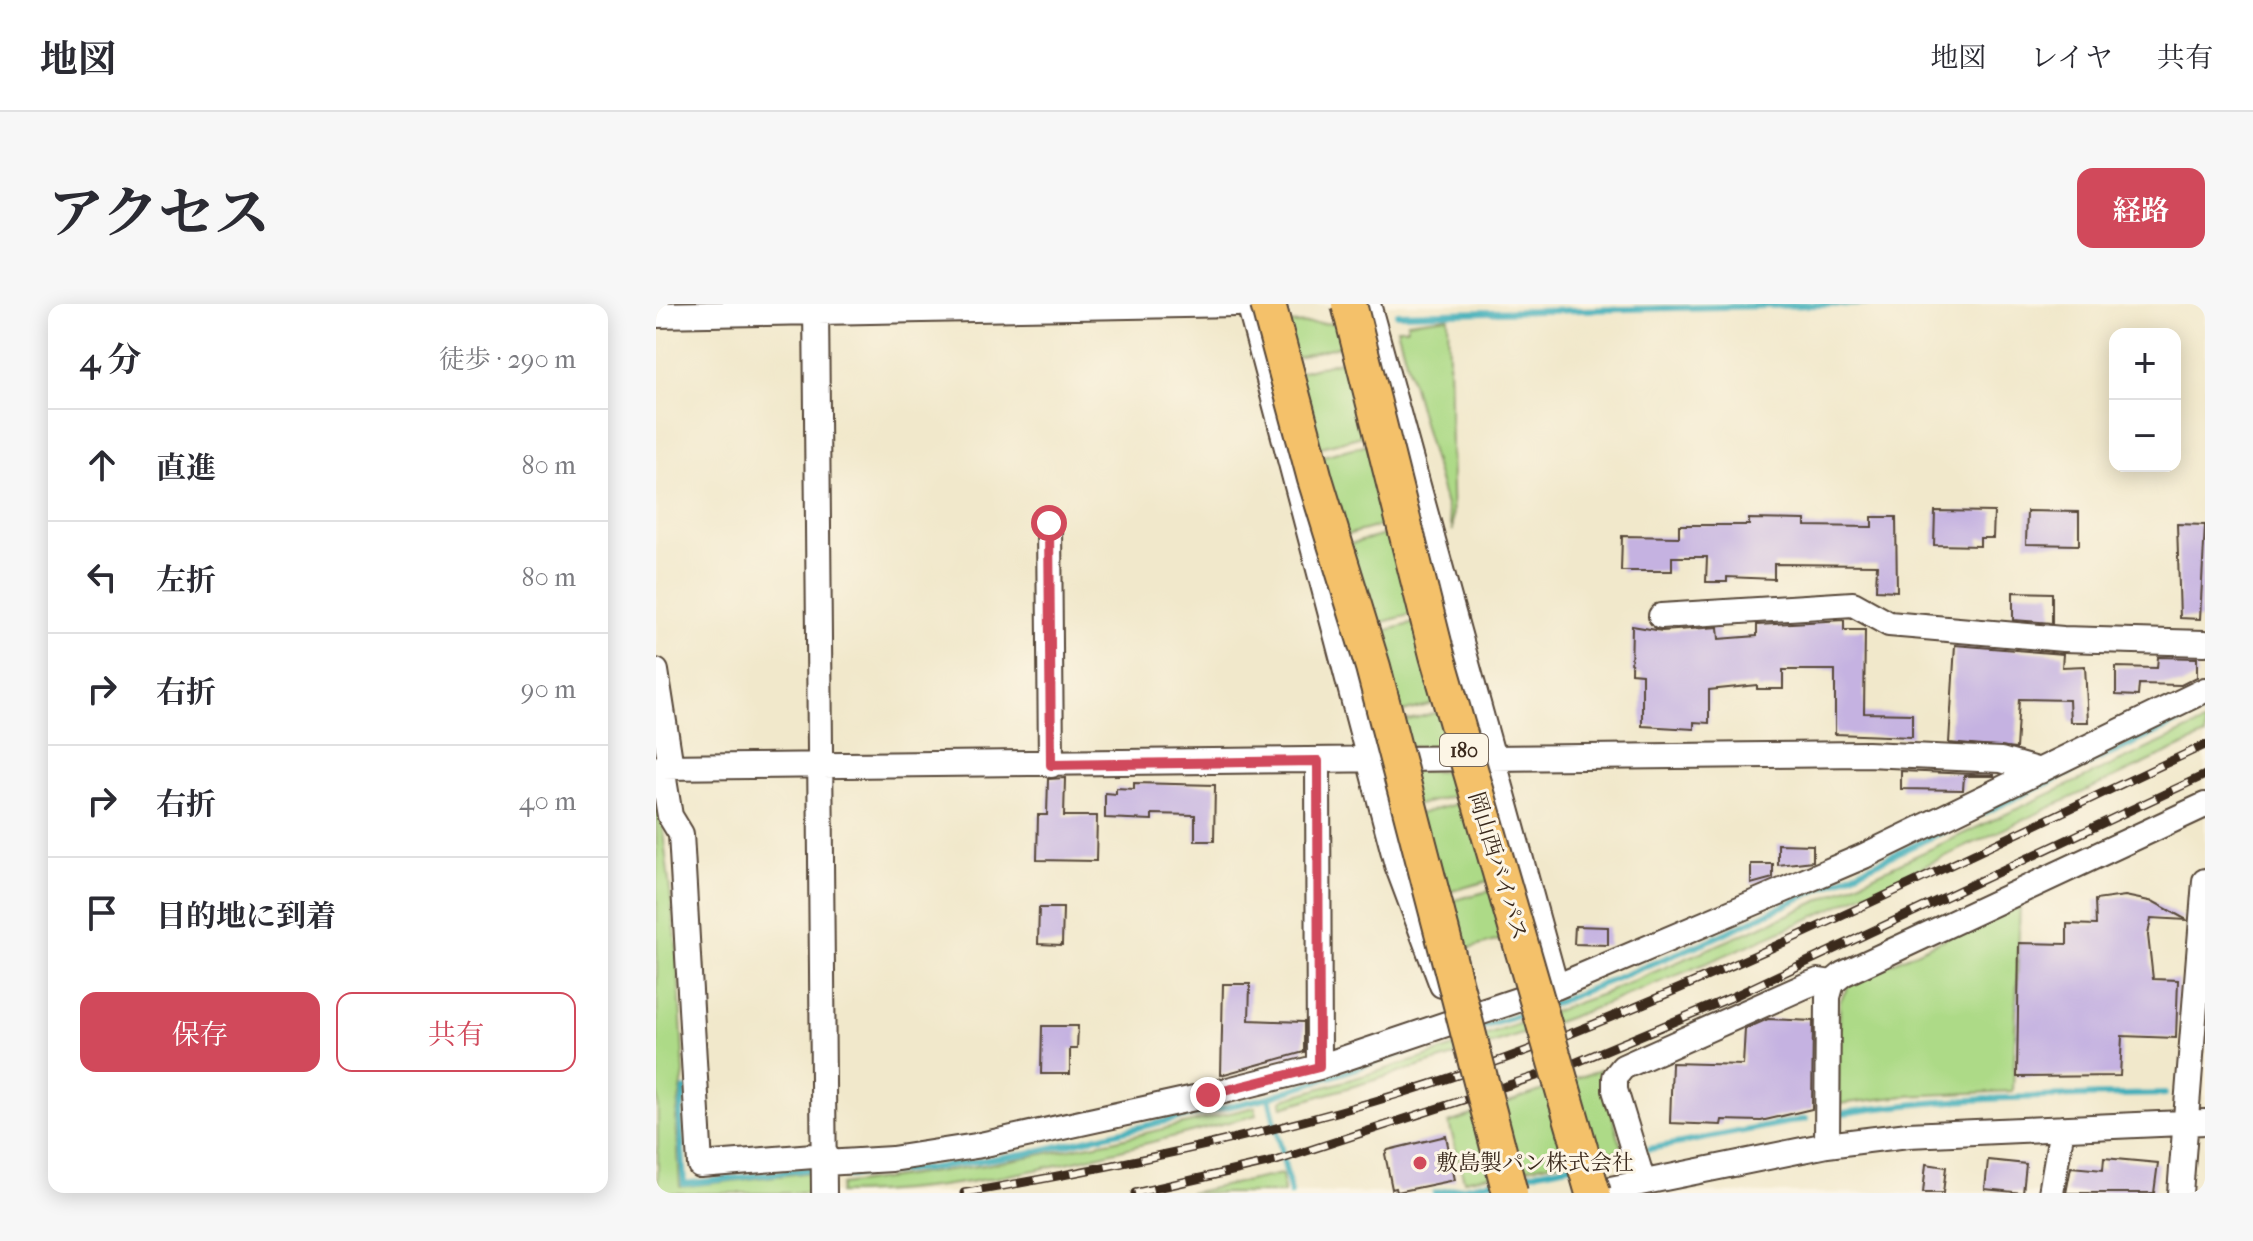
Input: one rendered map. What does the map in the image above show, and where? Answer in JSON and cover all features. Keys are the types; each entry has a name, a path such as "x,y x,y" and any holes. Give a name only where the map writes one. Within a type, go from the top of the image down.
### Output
{"highway":[{"path":"1268,304 1315,479 1373,667 1510,1193"},
{"name":"岡山西バイパス","path":"1349,304 1437,655 1603,1192"}],"street":[{"path":"656,315 816,308 1237,304"},
{"path":"1249,304 1397,865 1455,1021"},
{"path":"1368,304 1556,987"},
{"path":"816,308 825,1171"},
{"path":"1049,523 1051,765"},
{"path":"1661,616 1853,604 1889,624 2063,639 2205,643"},
{"path":"656,671 671,767"},
{"path":"2040,771 2001,760 1867,754 1490,756 820,768 662,767 670,816 681,834 700,1165 825,1171 976,1146 1319,1067 1556,987 1806,882 2040,771 2205,690"},
{"path":"1318,761 1319,1067"},
{"path":"1827,1145 1828,997 1832,983 1843,974 2205,805"},
{"path":"2180,1193 2196,1123 2205,881"},
{"path":"1643,1182 1615,1090 1615,1077 1623,1067 1805,986 1818,981 1832,983"},
{"path":"1603,1192 1827,1145 1908,1135 2196,1123"},
{"path":"2051,1193 2062,1128"}],"green space":[{"path":"1448,317 1453,531 1397,328 1407,328 1408,322"},
{"path":"1361,323 1365,339 1270,364 1260,324"},
{"path":"1370,353 1474,729 1469,743 1457,747 1383,747 1370,734 1273,379","holes":["1388,429 1390,438 1297,463 1295,454","1409,518 1412,528 1322,551 1320,542","1432,609 1434,618 1350,640 1348,631","1455,698 1457,707 1375,729 1373,720"]},
{"path":"2205,722 2205,736 1819,914 1663,981 1510,1038 1283,1107 1282,1101 1287,1098 1420,1059 1605,993 1790,914"},
{"path":"1384,770 1484,773 1531,931 1436,958 1380,778","holes":["1480,789 1482,797 1400,819 1398,810","1506,876 1508,886 1421,909 1419,900"]},
{"path":"656,772 677,949 684,1073 676,1118 680,1187 813,1172 814,1193 658,1193"},
{"path":"2020,903 2013,1091 1905,1096 1838,1104 1840,1001 1850,983"},
{"path":"1600,1070 1622,1150 1464,1180 1449,1123"},
{"path":"1255,1107 1257,1115 1050,1167 945,1186 839,1193 841,1185 985,1165 1112,1141"},
{"path":"1282,1174 1284,1193 1189,1193"}],"building":[{"path":"1935,511 1994,512 1993,538 1980,538 1980,546 1934,545"},
{"path":"2027,511 2079,512 2079,545 2026,544"},
{"path":"1872,517 1896,517 1897,591 1876,590 1877,565 1774,564 1774,579 1727,577 1727,582 1706,582 1707,557 1672,557 1672,571 1621,571 1622,536 1679,537 1679,525 1749,525 1749,519 1805,520 1805,526 1872,527"},
{"path":"2177,524 2205,525 2200,619 2180,618"},
{"path":"2013,592 2052,593 2052,623 2013,620"},
{"path":"1844,620 1844,630 1865,630 1864,713 1912,714 1912,737 1835,734 1835,670 1783,670 1783,689 1757,689 1757,685 1709,690 1709,723 1694,722 1694,729 1642,726 1642,674 1631,673 1632,626 1662,631 1718,627 1719,639 1757,636 1757,625"},
{"path":"1955,645 2063,654 2062,667 2085,666 2088,722 2070,722 2069,700 2019,699 2016,749 1949,743"},
{"path":"2158,657 2197,658 2197,677 2181,685 2139,684 2138,696 2116,695 2116,667 2157,668"},
{"path":"1901,771 1994,776 1964,776 1963,790 1901,789"},
{"path":"1065,778 1064,816 1097,816 1096,861 1037,860 1038,815 1047,815 1048,779"},
{"path":"1134,783 1215,785 1214,841 1195,841 1195,815 1152,814 1152,820 1105,818 1105,793 1116,794 1116,788 1134,789"},
{"path":"1778,844 1813,845 1813,861 1778,865"},
{"path":"1751,864 1773,864 1773,878 1751,884"},
{"path":"2125,896 2154,902 2187,920 2151,918 2148,935 2153,979 2178,980 2176,1038 2122,1036 2120,1076 2017,1077 2019,943 2067,944 2067,924 2096,925 2095,900"},
{"path":"1039,908 1063,908 1062,945 1038,944"},
{"path":"1575,926 1608,927 1608,945 1574,944"},
{"path":"1223,984 1250,984 1249,1020 1304,1022 1304,1052 1221,1075"},
{"path":"1768,1019 1813,1021 1812,1109 1761,1121 1722,1120 1721,1125 1670,1123 1672,1063 1743,1065 1745,1029"},
{"path":"1042,1026 1078,1026 1077,1049 1070,1049 1070,1074 1041,1074"},
{"path":"1446,1136 1455,1180 1397,1192 1396,1188 1392,1189 1385,1154 1388,1150"},
{"path":"2104,1158 2158,1163 2154,1193 2066,1193 2071,1167 2103,1170"},
{"path":"1988,1160 2026,1164 2023,1193 1985,1189"},
{"path":"1926,1164 1946,1167 1943,1193 1923,1193"}],"waterway":[{"path":"1397,314 1866,304"},
{"path":"1548,1006 1708,941 2205,710"},
{"path":"1480,1028 1530,1012"},
{"path":"831,1173 845,1176 925,1169 1029,1153 1269,1097 1458,1035"},
{"path":"685,1089 680,1117 684,1184 817,1168"},
{"path":"1844,1113 1964,1100 2165,1094"},
{"path":"1269,1097 1291,1193"},
{"path":"1649,1149 1806,1119"},
{"path":"1596,1160 1624,1154"},
{"path":"1518,1176 1573,1165"},
{"path":"1435,1193 1495,1181"}],"railway":[{"path":"964,1193 1116,1165 1267,1130 1342,1111 1490,1064 1725,969 2205,745"},
{"path":"1135,1193 1276,1161 1570,1065 1730,998 2205,775"}],"place":[{"name":"敷島製パン株式会社","path":"1420,1163"}],"route":[{"path":"1049,523 1051,765 1318,761 1319,1067 1208,1095"}]}
